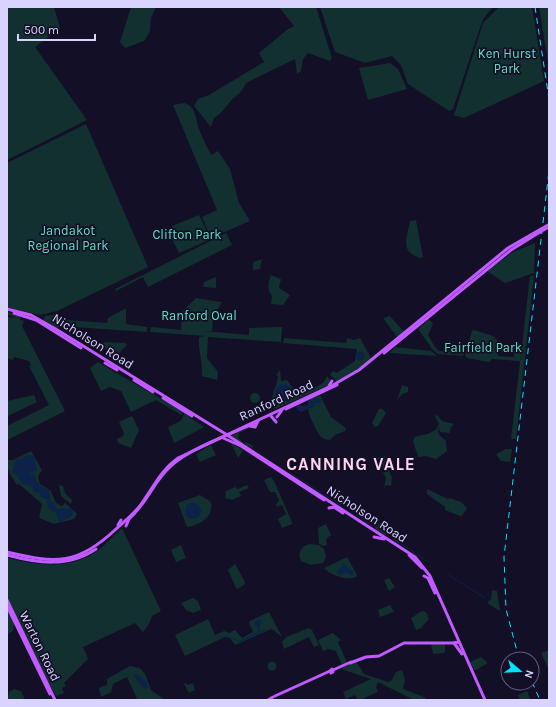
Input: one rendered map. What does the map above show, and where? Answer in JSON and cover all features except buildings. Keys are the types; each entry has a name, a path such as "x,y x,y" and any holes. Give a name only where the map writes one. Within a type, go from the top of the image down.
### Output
{"main road":[{"name":"Ranford Road","path":"7,555 41,562 62,562 78,558 100,547 143,506 156,482 170,466 226,435 305,401 365,367 508,248 548,226"},
{"name":"Ranford Road","path":"7,552 44,559 73,557 96,547 141,505 155,481 165,468 178,458 210,441 249,426 255,427 258,421 305,401 360,372 420,323 466,289 471,282 514,247 541,230"},
{"name":"Nicholson Road","path":"7,310 33,319 219,432 232,438 247,448 254,450 262,457 420,562 428,574 456,642 470,668 484,700"},
{"name":"Nicholson Road","path":"7,310 25,313 36,318 185,409 383,537 419,564 426,574 484,700"},
{"path":"23,317 33,319"},
{"path":"417,329 420,323"},
{"path":"117,368 124,369"},
{"path":"328,387 332,381"},
{"path":"185,409 191,410"},
{"path":"272,410 270,415 276,422"},
{"path":"277,417 282,410"},
{"path":"232,438 232,435 243,429"},
{"path":"210,441 219,436 219,432"},
{"path":"195,454 200,449"},
{"path":"262,457 268,457"},
{"path":"165,468 166,462"},
{"path":"282,470 288,471"},
{"path":"329,508 334,507 344,513"},
{"path":"126,526 129,519"},
{"path":"116,529 121,520"},
{"path":"374,537 389,537"},
{"path":"20,555 26,553"},
{"path":"424,576 428,578 435,593"},
{"name":"Warton Road","path":"7,603 55,699"},
{"name":"Warton Road","path":"7,603 55,699"},
{"path":"444,610 450,617"},
{"path":"273,698 350,663 366,657 379,656 402,643 456,642"},
{"path":"470,668 475,672"}],"green space":[{"path":"7,7 54,7 60,28 35,47 87,120 7,160"},
{"path":"131,7 156,7 151,18 150,32 144,41 125,48 120,42"},
{"path":"279,7 316,7 332,58 330,61 308,53 303,59 301,71 297,74 295,59 246,83 241,92 232,99 221,113 214,118 211,127 194,106 198,99 209,95 264,62 259,53 288,29 294,26"},
{"path":"320,7 493,7 483,19 453,109 449,111 408,84 401,65 392,56 365,63 335,52"},
{"name":"Ken Hurst Park","path":"499,7 532,7 544,81 464,118 454,115 483,23"},
{"name":"Ken Hurst Park","path":"539,7 549,7 549,68"},
{"path":"390,63 398,69 407,89 368,100 359,68"},
{"path":"184,103 191,107 195,113 200,132 211,155 218,151 230,169 239,203 250,221 211,238 202,217 217,210 173,105"},
{"name":"Jandakot Regional Park","path":"86,124 148,267 57,311 40,315 7,307 7,163"},
{"name":"Clifton Park","path":"199,215 211,239 179,253 173,241 172,226"},
{"path":"416,220 423,257 421,258 414,256 407,248 406,244 410,221"},
{"path":"226,233 232,245 148,287 143,277 116,291 115,289"},
{"path":"535,243 534,273 505,283 487,271 513,252"},
{"path":"262,259 260,269 253,270 253,262"},
{"path":"271,275 281,279 279,288 290,295 283,305 271,304 272,296 268,286"},
{"path":"534,275 516,439 511,439 530,276"},
{"path":"216,277 216,288 203,287 204,282"},
{"name":"Ranford Oval","path":"196,298 221,302 213,317 212,331 204,331 249,335 249,328 282,327 281,342 208,337 207,358 218,372 217,380 202,376 199,337 205,336 150,332 151,327 181,330 182,312"},
{"path":"126,308 126,324 147,327 147,332 59,326 57,329 43,321 45,316 54,315 55,319 107,323 108,318"},
{"path":"7,312 21,316 20,320 24,321 22,326 65,411 7,440 7,426 49,405 29,366 31,365 29,361 14,357 13,360 7,358 7,317 16,318 7,314"},
{"path":"390,316 404,332 397,337 383,318"},
{"path":"429,319 433,324 428,335 435,347 439,351 464,353 463,356 438,354 433,350 418,329"},
{"name":"Fairfield Park","path":"474,330 493,336 497,340 498,356 514,357 514,353 511,350 516,350 516,345 522,345 520,361 492,359 489,362 467,358 465,356 472,331"},
{"path":"284,338 346,343 347,338 354,340 360,338 371,358 362,366 337,382 330,374 333,371 337,373 355,361 357,349 283,343"},
{"path":"104,342 125,343 127,345 117,355 101,346"},
{"path":"395,347 431,351 437,356 390,353"},
{"path":"98,362 183,412 181,415 156,400 131,412 121,391 110,387 101,391 90,368"},
{"path":"280,370 281,381 287,380 295,391 318,386 324,382 327,376 331,381 329,385 275,409 272,397 278,380 278,376 276,375"},
{"path":"402,385 408,387 408,392 402,394 397,401"},
{"path":"253,393 257,393 259,394 259,402 253,403 250,400 250,396"},
{"path":"34,395 37,402 8,416 7,401"},
{"path":"320,395 331,417 346,428 345,431 335,435 330,440 321,437 309,413 309,400"},
{"path":"379,409 382,409 386,413 378,426 375,427 372,423"},
{"path":"184,413 204,427 174,443 168,427 180,421"},
{"path":"436,414 442,421 454,424 451,427 450,433 440,432 439,427 438,433 440,433 439,435 446,441 447,451 436,459 426,456 418,457 413,441 415,437 435,430 439,424 435,417"},
{"path":"132,416 139,430 131,448 118,443 117,439 123,436 124,433 119,422"},
{"path":"252,426 254,429 252,427 239,433 238,438 245,444 246,442 253,446 252,448 233,438 232,435"},
{"path":"231,443 243,450 238,458"},
{"path":"211,445 216,455 200,462 196,454"},
{"path":"506,449 512,449 510,462 501,461 496,454"},
{"path":"31,451 42,470 38,476 40,484 51,491 56,503 62,506 65,503 77,514 74,519 54,524 39,518 42,504 19,484 17,485 13,479 9,471 7,460 13,460"},
{"path":"385,456 388,467 380,469 381,460 375,458"},
{"path":"389,471 392,477 391,486 386,485 384,488 386,478 383,472"},
{"path":"271,477 292,522 292,524 282,528 278,519 286,514 282,505 277,507 276,505 279,500 275,492 270,492 264,480"},
{"path":"59,485 63,486 65,493 72,500 71,504 61,496"},
{"path":"247,485 249,488 239,492 241,496 232,500 225,498 226,491 235,487 238,489"},
{"path":"427,489 448,499 447,501 449,498 461,502 467,508 462,516 445,510 445,507 427,494"},
{"path":"200,495 211,502 210,512 201,522 187,527 178,503"},
{"path":"380,522 392,530 389,534 385,535 375,529"},
{"path":"326,524 331,535 326,539 327,545 323,546 319,544 318,528"},
{"path":"122,528 161,611 152,616 143,632 135,623 83,647 88,659 64,683 66,686 62,688 64,693 56,696 44,676 7,597 7,558 40,564 63,564 74,562 98,551"},
{"path":"395,532 403,538 398,544 392,538"},
{"path":"310,544 319,545 324,549 326,557 323,563 311,565 301,561 299,555 302,548"},
{"path":"181,545 186,558 176,562 171,550"},
{"path":"347,557 357,575 356,577 339,577 330,573 324,568"},
{"path":"235,564 245,582 244,585 238,589 236,588 228,570"},
{"path":"389,578 395,587 389,591 384,580"},
{"path":"492,590 497,591 500,611 487,603 491,599"},
{"path":"193,598 198,601 201,610 193,613 186,610 181,603"},
{"path":"390,605 394,612 380,617 378,610"},
{"path":"7,608 14,624 13,631 7,634"},
{"path":"422,611 426,612 429,619 421,628 416,630 411,618"},
{"path":"269,612 282,637 272,629 235,645 230,638 225,637 185,656 175,635 208,619 215,635 224,631 229,633 235,630 242,638 253,632 249,623 250,621"},
{"path":"309,628 312,630 319,645 314,647 309,637 284,649 282,642 286,637"},
{"path":"333,633 341,640 338,642 347,663 342,665 336,651 328,649 323,651 318,640"},
{"path":"431,644 445,644 445,653 433,654"},
{"path":"549,650 549,670 541,653"},
{"path":"481,657 488,663 474,670 470,662"},
{"path":"356,661 364,674 388,682 391,681 396,672 402,670 405,680 403,689 424,697 427,700 414,700 378,682 376,687 378,692 360,700 358,700 355,695 346,699 343,692 371,679 341,669"},
{"path":"270,662 274,662 276,666 274,670 270,670 268,668 268,664"},
{"path":"130,666 140,668 145,674 151,690 165,700 137,699 127,677 113,684 111,692 101,697 99,688 107,685 107,679"},
{"path":"185,683 188,685 193,683 195,690 189,693 184,684"},
{"path":"14,689 21,691 25,700 7,700 9,692"},
{"path":"527,691 530,699 520,700 518,695"}],"water":[{"path":"360,351 365,356 360,361 355,356"},
{"path":"280,384 288,384 293,389 291,400 288,402 280,402 275,397 275,389"},
{"path":"316,398 321,399 322,403 316,403 313,407 301,412 297,410 297,406 308,405 310,400 314,401"},
{"path":"29,455 34,456 37,469 34,473 30,472 30,474 35,475 39,484 48,490 50,495 49,499 57,509 69,508 72,510 73,514 69,518 59,522 56,513 48,509 47,500 41,497 40,493 34,492 31,486 22,484 17,475 12,472 16,460"},
{"path":"190,503 196,503 201,508 199,517 196,519 190,519 185,514 185,508"},
{"path":"344,563 347,568 353,571 353,575 350,575 346,571 342,575 338,574 337,570 341,568"},
{"path":"258,619 261,621 259,632 273,628 240,642 226,636 216,639 226,635 239,641 258,632 257,626 254,626 254,623"},
{"path":"136,674 146,681 148,688 144,689 133,675"}],"waterway":[{"path":"292,474 322,493"},
{"path":"323,494 330,498"},
{"path":"332,499 342,507"},
{"path":"356,515 376,528"},
{"path":"401,544 428,562"},
{"path":"449,575 485,598"}],"railway":[{"path":"535,7 549,99"},
{"path":"517,651 506,609 504,557 549,171"},
{"path":"536,691 540,700"}],"district":[{"name":"CANNING VALE","path":"351,464"}]}
